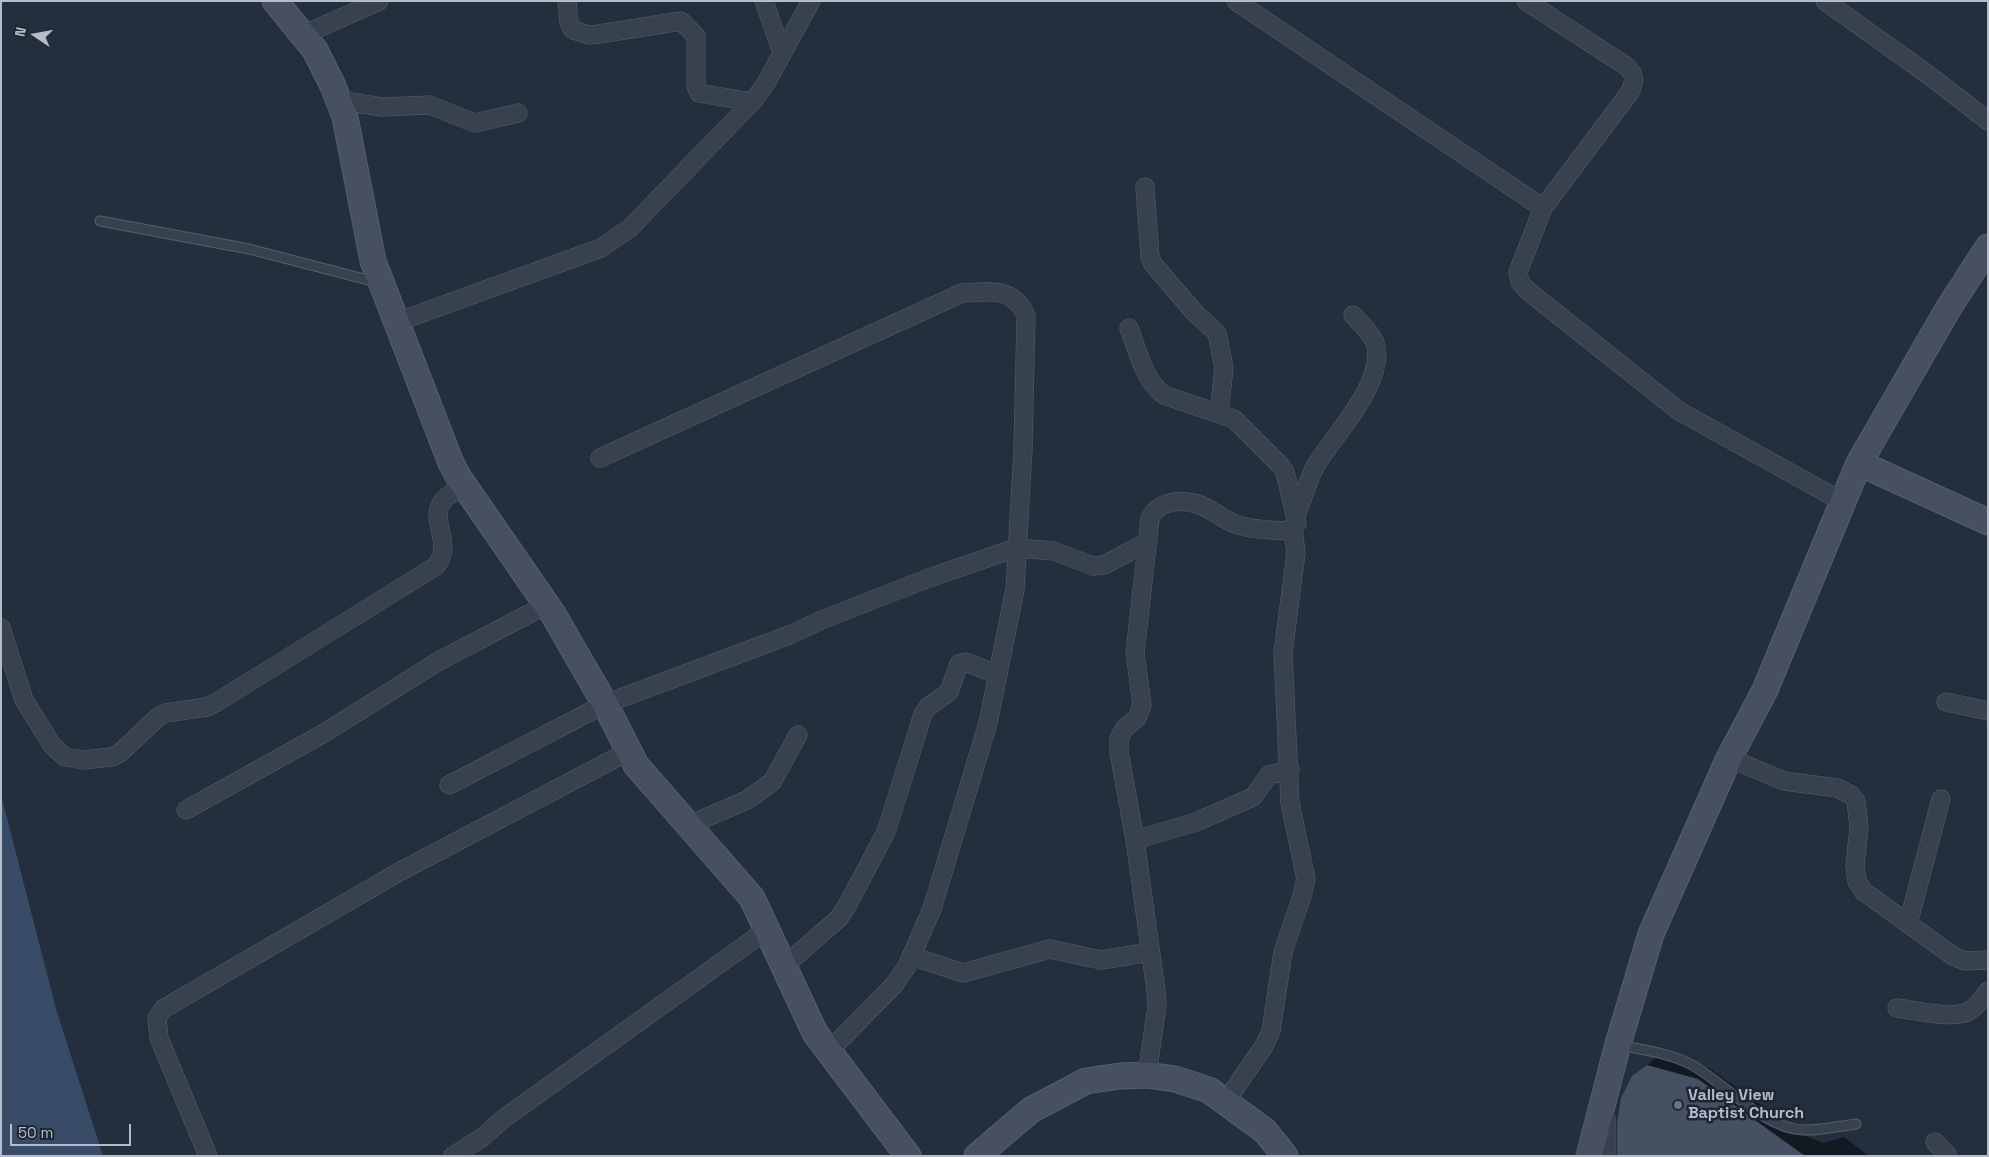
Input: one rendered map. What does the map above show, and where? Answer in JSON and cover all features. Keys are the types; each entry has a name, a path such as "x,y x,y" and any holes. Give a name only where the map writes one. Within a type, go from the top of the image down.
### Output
{"street":[{"path":"275,1 314,50 345,117 373,261 451,463 546,605 605,704 636,765 752,898 815,1033 908,1156"},
{"path":"303,36 379,1"},
{"path":"567,1 569,22 573,30 589,35 681,21 696,36 696,86 699,93 752,102"},
{"path":"764,1 782,53"},
{"path":"397,322 601,248 616,239 630,228 752,102 812,1"},
{"path":"1236,1 1543,208"},
{"path":"1526,1 1626,66 1633,73 1635,81 1630,92 1543,208 1518,272 1520,282 1528,291 1679,411 1843,502"},
{"path":"1825,1 1930,76 1988,121"},
{"path":"338,100 382,107 429,105 475,123 518,113"},
{"path":"1145,187 1150,256 1153,264 1200,319 1217,333 1220,341 1224,379 1219,412"},
{"path":"1589,1156 1618,1044 1652,934 1729,758 1765,690 1859,463 1948,309 1988,246"},
{"path":"600,458 962,293 995,292 1009,295 1021,303 1026,316 1023,449 1011,614 988,723 940,886 911,956 894,985 829,1051"},
{"path":"1148,1075 1156,1006 1135,840 1119,746 1124,729 1137,718 1142,705 1135,654 1148,542 1154,510 1166,503 1196,504 1239,526 1287,532 1295,522 1316,465 1362,396 1375,370 1376,353 1374,341 1353,316"},
{"path":"1129,328 1149,380 1157,390 1164,395 1219,412 1242,426 1281,466 1285,472 1295,522 1296,553 1283,653 1291,812 1306,879 1283,952 1270,1031 1264,1046 1226,1101"},
{"path":"1859,463 1988,522"},
{"path":"1,628 24,700 52,745 65,756 83,760 112,757 120,753 158,717 166,713 207,707 217,702 436,566 443,558 444,549 439,508 443,501 464,484"},
{"path":"448,785 605,704 792,634 824,619 929,578 1016,548 1054,550 1093,566 1104,565 1148,542"},
{"path":"186,810 326,732 437,662 546,605"},
{"path":"783,967 839,918 848,904 886,832 923,714 928,707 949,692 959,664 966,662 998,675"},
{"path":"1946,702 1988,711"},
{"path":"689,826 747,800 772,782 798,735"},
{"path":"208,1156 159,1038 157,1018 163,1009 399,872 629,751"},
{"path":"1729,758 1784,781 1838,788 1851,795 1856,802 1859,827 1855,866 1857,880 1863,891 1952,956 1965,961 1988,960"},
{"path":"1135,840 1196,822 1254,797 1269,775 1290,770"},
{"path":"1908,924 1941,799"},
{"path":"453,1156 483,1137 503,1119 768,929"},
{"path":"911,956 963,973 1050,949 1101,960 1150,952"},
{"path":"1897,1008 1952,1015 1967,1013 1974,1008 1988,991"},
{"path":"977,1156 1031,1110 1086,1081 1120,1076 1148,1075 1175,1079 1208,1090 1226,1101 1265,1131 1285,1156"},
{"path":"1606,1093 1606,1156"},
{"path":"1936,1142 1948,1156"}],"lane":[{"path":"100,221 249,249 382,283"},
{"path":"1618,1044 1667,1056 1692,1065 1769,1119 1787,1127 1803,1130 1856,1124"}],"water":[{"path":"1,795 56,1009 103,1156 1,1156"}],"building":[{"name":"Valley View Baptist Church","path":"1647,1065 1698,1079 1805,1156 1617,1156 1617,1124 1621,1098 1632,1076"}],"place":[{"name":"Valley View Baptist Church","path":"1678,1105"}]}
